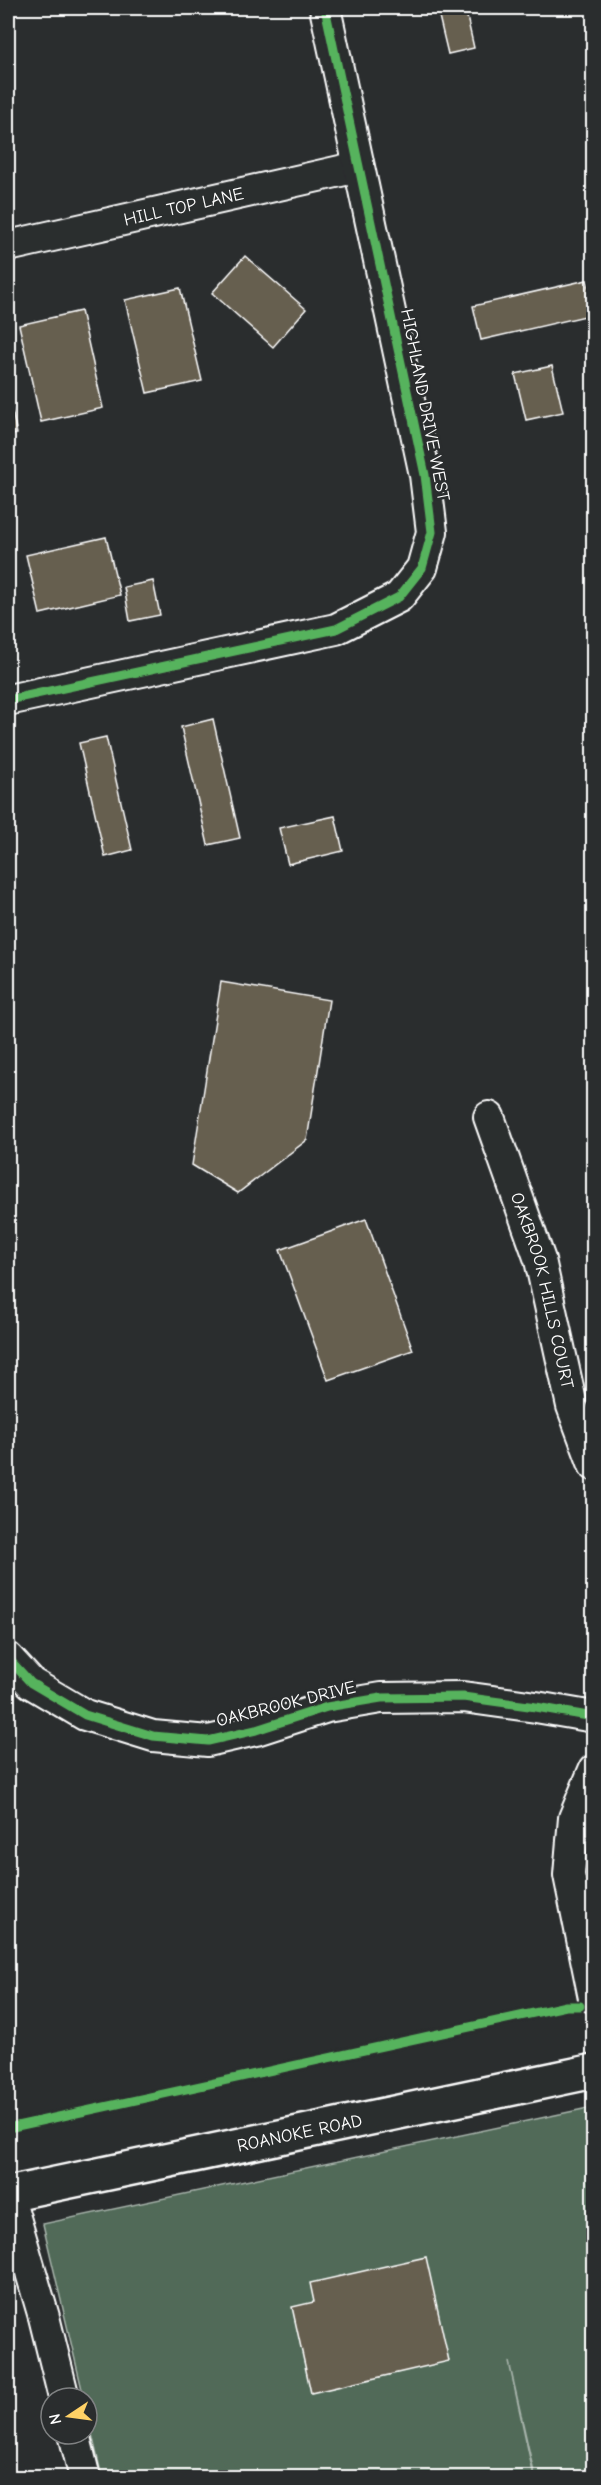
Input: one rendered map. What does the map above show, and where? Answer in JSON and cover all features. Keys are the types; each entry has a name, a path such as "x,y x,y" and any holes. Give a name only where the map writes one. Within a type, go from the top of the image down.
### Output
{"street":[{"name":"HIGHLAND DRIVE WEST","path":"8,700 336,629 399,597 422,568 432,532 425,476 325,8"},
{"name":"HILL TOP LANE","path":"8,246 358,167"},
{"name":"OAKBROOK HILLS COURT","path":"489,1117 540,1260 572,1406 594,1465"},
{"name":"OAKBROOK DRIVE","path":"8,1658 31,1683 85,1715 153,1736 208,1741 256,1730 327,1707 381,1698 463,1697 594,1718"},
{"path":"594,1770 574,1818 569,1875 594,1998"},
{"name":"ROANOKE ROAD","path":"8,2194 594,2071"},
{"path":"8,2194 44,2317 61,2386"},
{"path":"77,2446 85,2478"}],"green space":[{"path":"593,2107 593,2477 535,2477 509,2362 534,2477 102,2477 95,2446 99,2446 99,2386 81,2386 43,2224"}],"building":[{"path":"437,8 465,8 474,48 448,54"},
{"path":"245,256 306,309 273,347 212,293"},
{"path":"587,280 594,314 481,340 473,306"},
{"path":"180,288 202,381 147,393 125,300"},
{"path":"81,311 103,408 41,422 19,325"},
{"path":"552,366 563,412 526,420 515,374"},
{"path":"8,392 17,434 8,436"},
{"path":"106,537 120,595 40,614 26,555"},
{"path":"153,581 160,615 130,621 124,587"},
{"path":"213,719 240,838 208,845 181,727"},
{"path":"106,737 132,850 105,857 79,743"},
{"path":"335,816 343,851 288,864 279,828"},
{"path":"221,982 329,1000 307,1140 238,1193 192,1165"},
{"path":"366,1219 413,1350 328,1380 280,1250"},
{"path":"426,2257 449,2361 311,2393 292,2307 314,2302 310,2283"}],"cycle path":[{"path":"8,700 336,629 399,597 422,568 432,532 425,475 325,8"},
{"path":"8,1658 31,1683 85,1715 153,1736 208,1741 256,1730 327,1707 381,1698 463,1697 594,1717"},
{"path":"8,2128 566,2006 580,2006"}]}
